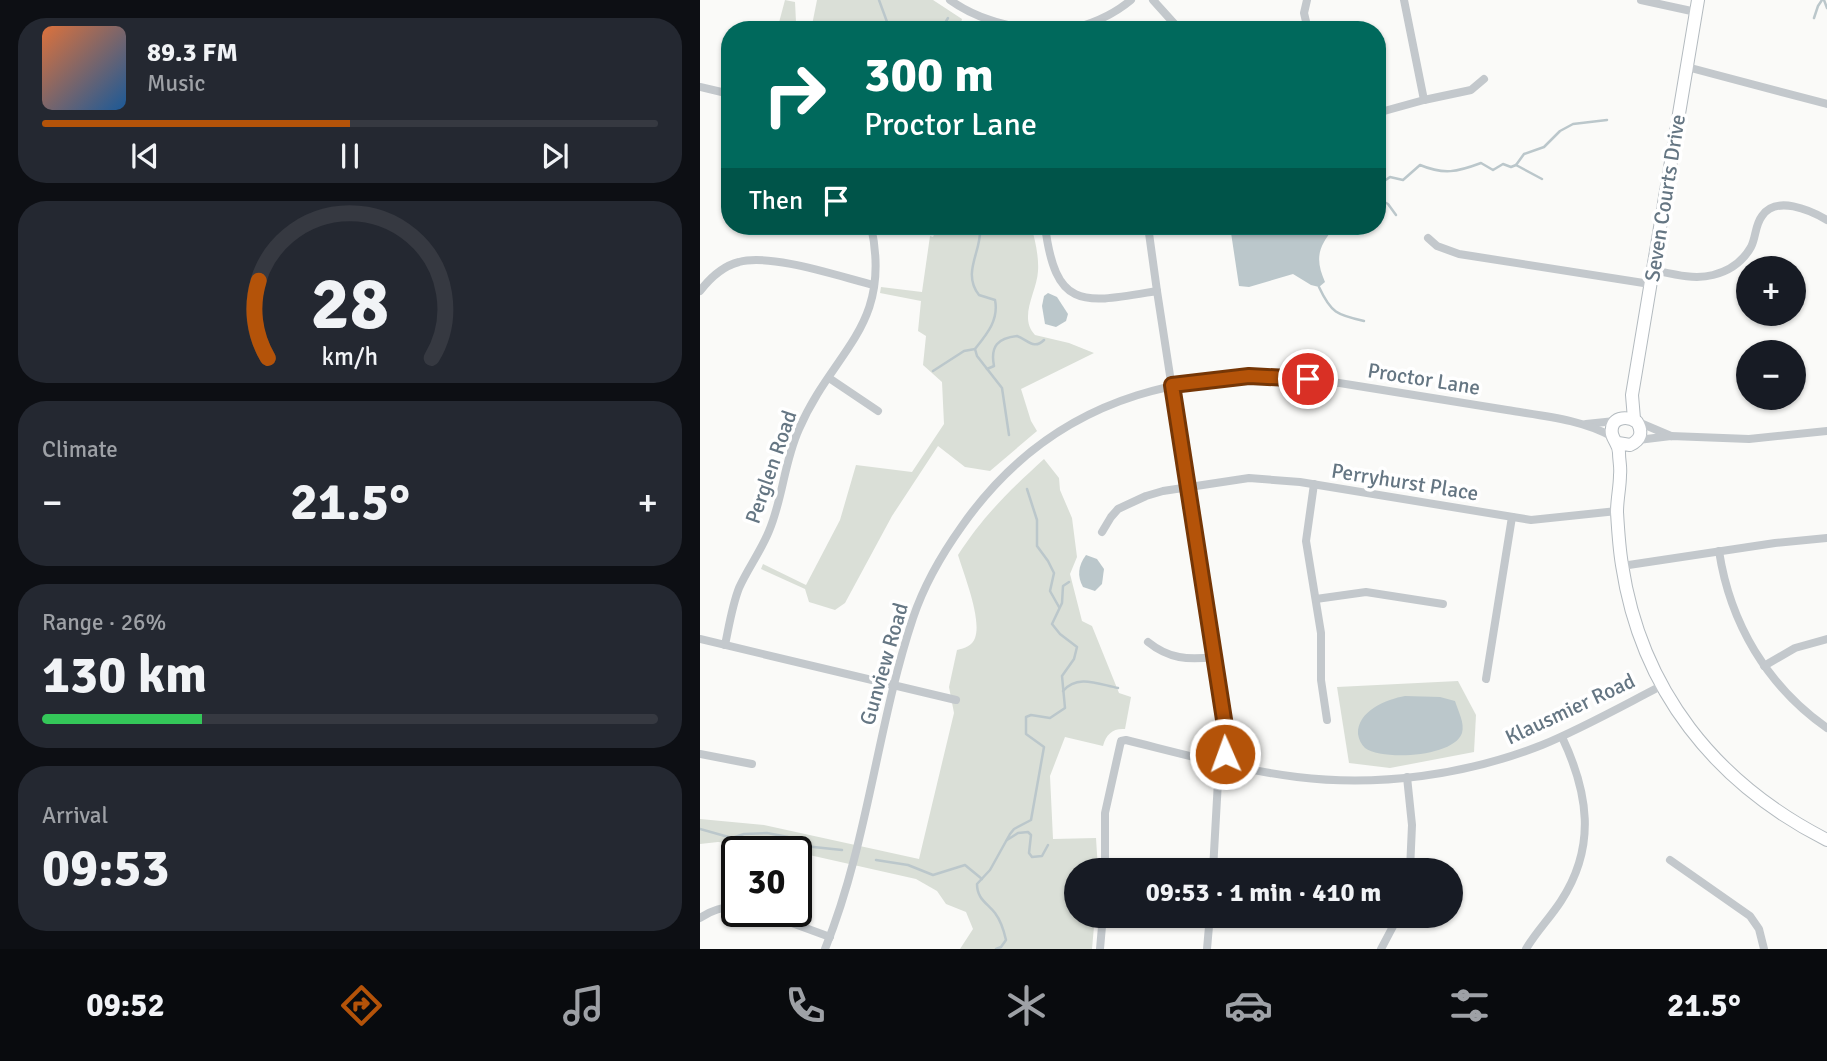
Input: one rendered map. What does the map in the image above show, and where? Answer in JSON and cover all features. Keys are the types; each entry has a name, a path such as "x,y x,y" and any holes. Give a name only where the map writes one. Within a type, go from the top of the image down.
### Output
{"street":[{"path":"950,0 992,21"},
{"path":"1096,21 1131,0"},
{"path":"1153,0 1172,21"},
{"path":"1306,21 1304,13 1307,0"},
{"path":"1404,0 1424,100"},
{"path":"1641,0 1697,6"},
{"name":"Seven Courts Drive","path":"1625,441 1612,429 1628,419 1697,6"},
{"path":"1687,67 1827,104"},
{"path":"1386,111 1471,90 1484,79"},
{"path":"700,87 721,92"},
{"path":"1653,270 1701,277 1716,275 1731,268 1750,248 1762,215 1776,206 1794,207 1827,220"},
{"name":"Perglen Road","path":"725,645 739,588 769,532 792,446 812,402 860,332 874,285 876,256 872,235"},
{"path":"1047,235 1054,270 1059,280 1075,295 1085,299 1111,299 1157,291"},
{"path":"1149,235 1226,739 1218,781 1214,858"},
{"path":"1428,238 1450,252 1650,284"},
{"path":"700,291 714,275 727,267 755,259 779,262 874,285"},
{"name":"Proctor Lane","path":"1172,385 1249,376 1349,384 1585,424 1625,441 1671,436 1749,439 1827,431"},
{"path":"829,378 878,411"},
{"name":"Gunview Road","path":"825,949 844,893 910,627 922,595 950,542 988,493 1013,467 1063,430 1123,399 1172,385"},
{"path":"1628,419 1641,433 1625,441 1617,511 1622,566 1639,636 1661,686 1688,727 1728,773 1776,811 1827,840"},
{"name":"Proctor Lane","path":"1585,424 1628,419 1671,436"},
{"name":"Perryhurst Place","path":"1102,532 1111,517 1130,502 1163,491 1249,478 1314,484 1540,520 1617,511"},
{"path":"1314,484 1306,541 1322,643 1321,680 1327,720"},
{"path":"1486,679 1512,517"},
{"path":"1622,566 1827,538"},
{"path":"1719,551 1733,610 1748,640 1764,666 1790,697 1827,727"},
{"path":"1316,599 1366,592 1443,604"},
{"path":"700,639 956,700"},
{"path":"1764,666 1795,648 1827,639"},
{"path":"1148,642 1175,658 1214,657"},
{"name":"Klausmier Road","path":"1105,858 1107,804 1121,741 1222,764 1319,779 1407,778 1501,759 1562,737 1661,686"},
{"path":"1526,949 1568,890 1583,844 1585,821 1582,787 1562,737"},
{"path":"700,754 752,764"},
{"path":"1407,778 1412,825 1411,858"},
{"path":"1670,860 1744,911 1759,929 1764,949"},
{"path":"700,918 721,908"},
{"path":"803,927 830,937"},
{"path":"1100,949 1102,928"},
{"path":"1207,949 1209,928"},
{"path":"1381,949 1392,928"}],"shaded area":[{"path":"785,0 795,2 796,21 779,21"},
{"path":"817,0 933,0 962,19 813,21"},
{"path":"1033,235 1038,266 1028,312 1030,328 1035,335 1069,343 1094,353 1021,389 1037,431 990,471 965,467 938,446 892,516 845,603 835,610 809,602 805,589 761,569 763,564 806,585 840,520 856,465 912,472 944,424 942,382 923,365 926,336 918,331 921,301 880,293 881,287 922,292 930,236"},
{"path":"1231,235 1328,235 1319,257 1325,282 1319,287 1293,274 1249,287 1239,286"},
{"path":"1048,293 1057,297 1068,314 1066,321 1056,327 1045,324 1042,306 1044,296"},
{"path":"1044,459 1059,478 1060,490 1072,518 1077,557 1070,574 1082,621 1092,626 1119,693 1131,697 1125,729 1111,733 1103,746 1065,737 1050,776 1053,839 1096,838 1097,858 1064,858 1064,928 1094,928 1092,949 960,949 973,929 966,912 946,904 937,891 916,879 812,856 812,836 721,836 721,842 700,844 700,819 764,825 919,859 954,713 949,687 957,650 972,643 977,630 971,597 958,555 977,528"},
{"path":"1086,555 1097,559 1104,569 1102,584 1095,591 1083,587 1079,575"},
{"path":"1458,681 1476,715 1474,752 1390,768 1349,763 1337,687"},
{"path":"1405,696 1440,697 1455,701 1463,725 1462,733 1456,741 1433,752 1417,754 1387,755 1365,748 1358,734 1362,719 1382,703"}],"waterway":[{"path":"879,0 887,21"},
{"path":"1814,18 1822,0"},
{"path":"1824,0 1827,8"},
{"path":"1516,165 1524,154 1544,147 1560,131 1573,124 1607,120"},
{"path":"1386,180 1390,177 1403,180 1420,165 1444,171 1481,163 1493,170 1503,164 1511,167 1516,165 1542,179"},
{"path":"1386,203 1396,215"},
{"path":"933,371 964,351 975,349 994,320 995,300 979,295 972,278 980,235"},
{"path":"1319,287 1331,308 1347,317 1364,321"},
{"path":"987,369 994,366 993,353 1000,341 1017,336 1034,344 1044,340"},
{"path":"975,349 977,356 1002,388 1009,435"},
{"path":"1027,489 1037,520 1037,546 1054,573 1050,591 1059,607"},
{"path":"996,949 1006,940 1004,933 997,916 981,897 977,884 990,870 1014,829 1031,820 1044,747 1026,734 1026,717 1031,715 1050,718 1065,708 1062,676 1074,659 1077,647 1052,624 1062,603 1063,586 1069,582"},
{"path":"1063,691 1081,682 1118,688"},
{"path":"700,829 732,838 744,834 767,833 788,837 804,846 842,850"},
{"path":"1007,840 1018,833 1028,832 1031,835 1029,853 1032,857 1042,856 1048,845"},
{"path":"876,860 908,865 933,875 965,865 982,879"}],"route":[{"path":"1225,754 1225,726 1172,385 1249,376 1308,379"}]}
